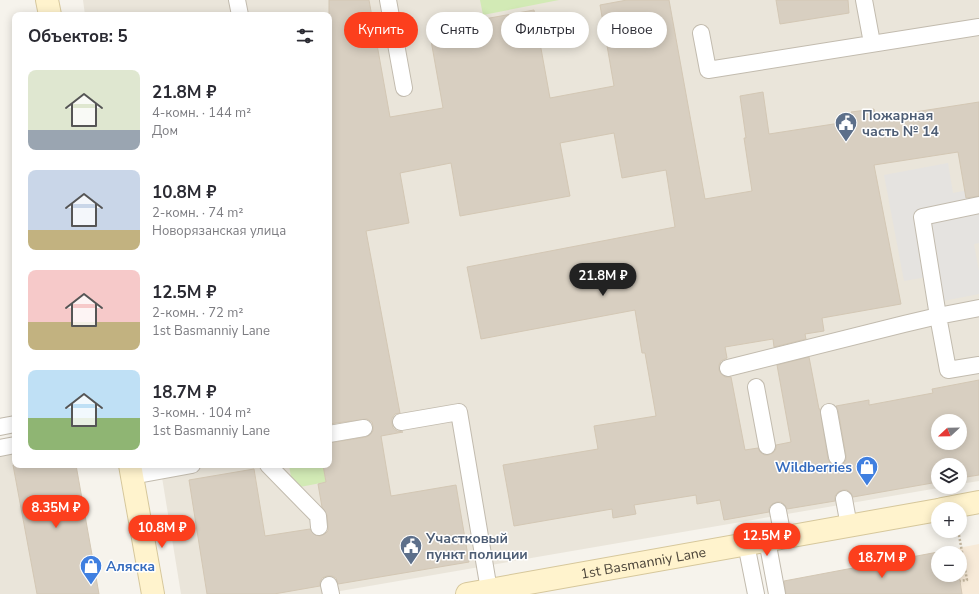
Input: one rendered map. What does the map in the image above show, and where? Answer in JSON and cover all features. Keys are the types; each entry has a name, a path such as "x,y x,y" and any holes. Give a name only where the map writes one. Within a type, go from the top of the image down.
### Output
{"street":[{"path":"47,0 49,12"},
{"path":"131,470 153,594"},
{"path":"967,504 979,502"},
{"name":"1st Basmanniy Lane","path":"467,594 931,511"}],"lane":[{"path":"237,0 239,12"},
{"path":"388,0 404,88"},
{"path":"864,0 872,43"},
{"path":"700,33 708,70 979,27"},
{"path":"979,205 922,217 948,370 979,365"},
{"path":"728,368 904,324 979,308"},
{"path":"756,387 767,446"},
{"path":"401,422 459,412 489,590"},
{"path":"829,412 837,457"},
{"path":"0,427 12,425"},
{"path":"332,433 364,428"},
{"path":"0,448 12,446"},
{"path":"131,470 155,468"},
{"path":"271,468 318,516 319,527"},
{"path":"844,499 849,526"},
{"path":"756,594 765,540 778,511"},
{"path":"765,540 777,594"}],"shaded area":[{"path":"83,0 979,0 979,481 967,483 967,458 931,458 931,489 323,594 181,594 160,468 332,468 332,12 85,12"},
{"path":"948,163 953,193 979,188 979,243 974,244 979,271 979,294 943,301 938,275 904,281 884,175"},
{"path":"12,437 12,468 17,468 99,594 0,594 0,439"},
{"path":"979,544 979,594 768,594 767,585 931,553 931,582 967,582 967,546"}],"green space":[{"path":"480,0 559,0 493,13 482,12"},
{"path":"290,468 324,468 326,482 300,487 292,483"}],"building":[{"path":"329,0 369,0 371,12 344,12 344,48 378,48 390,117 443,108 432,48 493,48 493,17 501,16 501,48 541,48 550,98 614,86 607,48 667,48 667,12 601,12 600,5 627,0 669,0 705,199 752,191 744,138 746,138 740,96 763,92 769,134 853,121 851,112 874,109 876,118 979,102 979,196 966,198 958,152 874,165 901,304 822,318 824,331 805,334 806,339 774,347 773,339 725,347 727,358 721,361 719,370 725,377 731,377 745,450 758,448 764,455 768,455 773,453 776,449 776,445 791,442 777,365 809,357 820,409 828,459 834,466 843,464 846,460 838,410 836,406 869,400 869,405 933,393 932,389 979,380 979,475 967,477 967,458 931,458 931,483 853,497 847,490 843,490 838,492 835,496 835,501 787,509 781,502 777,502 772,504 769,508 769,512 724,520 720,500 697,504 696,495 634,505 636,514 613,518 612,509 514,526 503,465 598,449 594,426 656,416 645,353 642,353 635,310 481,339 467,267 675,227 666,170 622,178 614,133 560,143 570,196 460,216 451,163 400,173 409,223 366,231 400,413 395,414 392,418 392,424 393,428 397,431 403,432 381,436 391,496 456,485 469,562 338,584 336,578 327,576 322,578 320,586 274,594 207,594 189,480 254,469 265,536 310,529 315,535 320,536 328,531 327,515 322,507 318,484 326,482 324,468 332,468 332,443 370,435 373,431 372,422 367,419 332,424 332,12 329,12"},
{"path":"776,0 848,0 849,13 780,24"},
{"path":"534,10 534,12 523,12"},
{"path":"14,468 77,468 99,594 37,594"},
{"path":"931,553 931,582 960,582 962,594 786,594 784,581"}],"place":[{"name":"Пожарная часть № 14","path":"846,142"},
{"name":"Wildberries","path":"867,486"},
{"name":"Участковый пункт полиции","path":"411,566"},
{"name":"Аляска","path":"91,586"}]}
